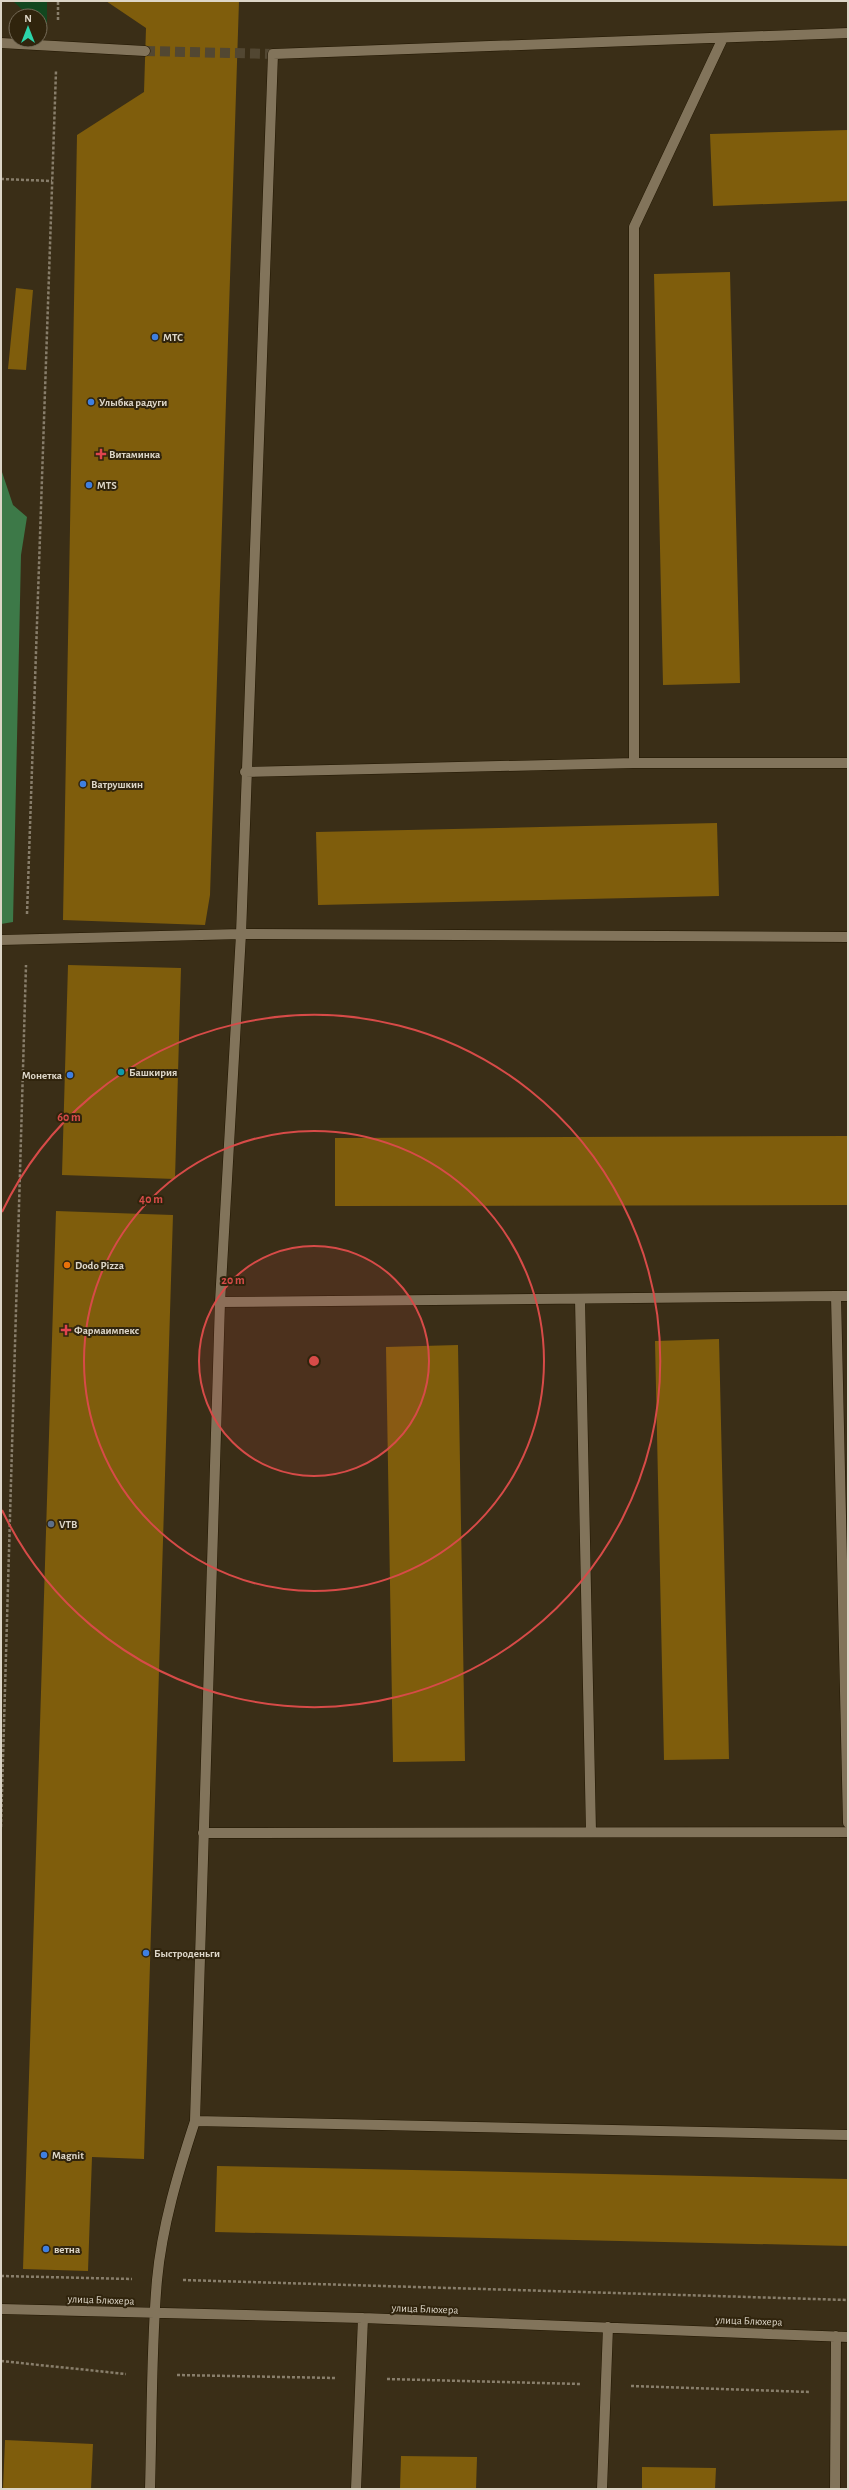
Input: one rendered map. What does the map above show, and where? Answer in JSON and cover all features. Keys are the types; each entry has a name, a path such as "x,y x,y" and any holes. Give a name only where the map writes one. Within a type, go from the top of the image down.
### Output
{"street":[{"path":"150,2489 157,2280 166,2223 178,2171 195,2121 220,1302 241,934 245,772 273,54 848,33"},
{"path":"634,763 634,227 723,38"},
{"path":"1,43 145,51"},
{"path":"245,772 634,763 848,763"},
{"path":"1,940 241,934 848,937"},
{"path":"836,1296 848,1823"},
{"path":"220,1302 848,1296"},
{"path":"580,1299 591,1832"},
{"path":"203,1833 848,1832"},
{"path":"195,2121 848,2135"},
{"name":"улица Блюхера","path":"1,2308 156,2314 362,2318 848,2337"},
{"path":"356,2489 362,2318"},
{"path":"602,2489 608,2327"},
{"path":"835,2489 836,2336"}],"path":[{"path":"1,179 52,181"},
{"path":"1,2276 848,2300"},
{"path":"1,2361 154,2375 605,2385 836,2393"}],"green space":[{"path":"13,1 47,1 47,8 20,8"},
{"path":"1,469 13,505 27,517 21,555 13,922 1,924"}],"building":[{"path":"106,1 239,1 210,895 205,925 63,920 77,135 144,92 146,28"},
{"path":"848,130 848,201 713,206 710,134"},
{"path":"730,272 740,683 663,685 654,274"},
{"path":"16,288 33,290 26,370 8,369"},
{"path":"717,823 719,896 318,905 316,832"},
{"name":"Башкирия","path":"68,965 181,968 175,1179 62,1175"},
{"path":"848,1136 848,1205 335,1206 335,1138"},
{"path":"56,1211 173,1215 144,2159 92,2157 88,2271 23,2269"},
{"path":"719,1339 729,1759 664,1760 655,1341"},
{"path":"458,1345 465,1761 393,1762 386,1347"},
{"path":"217,2166 848,2179 848,2246 215,2232"},
{"path":"5,2440 93,2444 91,2489 3,2489"},
{"path":"401,2456 477,2457 476,2489 400,2489"},
{"path":"642,2467 716,2468 715,2489 642,2489"}],"tunnel":[{"path":"145,51 273,54"}],"place":[{"name":"МТС","path":"155,337"},
{"name":"Улыбка радуги","path":"91,402"},
{"name":"Витаминка","path":"101,454"},
{"name":"MTS","path":"89,485"},
{"name":"Ватрушкин","path":"83,784"},
{"name":"Башкирия","path":"121,1072"},
{"name":"Монетка","path":"70,1075"},
{"name":"Dodo Pizza","path":"67,1265"},
{"name":"Фармаимпекс","path":"66,1330"},
{"name":"VTB","path":"51,1524"},
{"name":"Быстроденьги","path":"146,1953"},
{"name":"Magnit","path":"44,2155"},
{"name":"ветна","path":"46,2249"}]}
